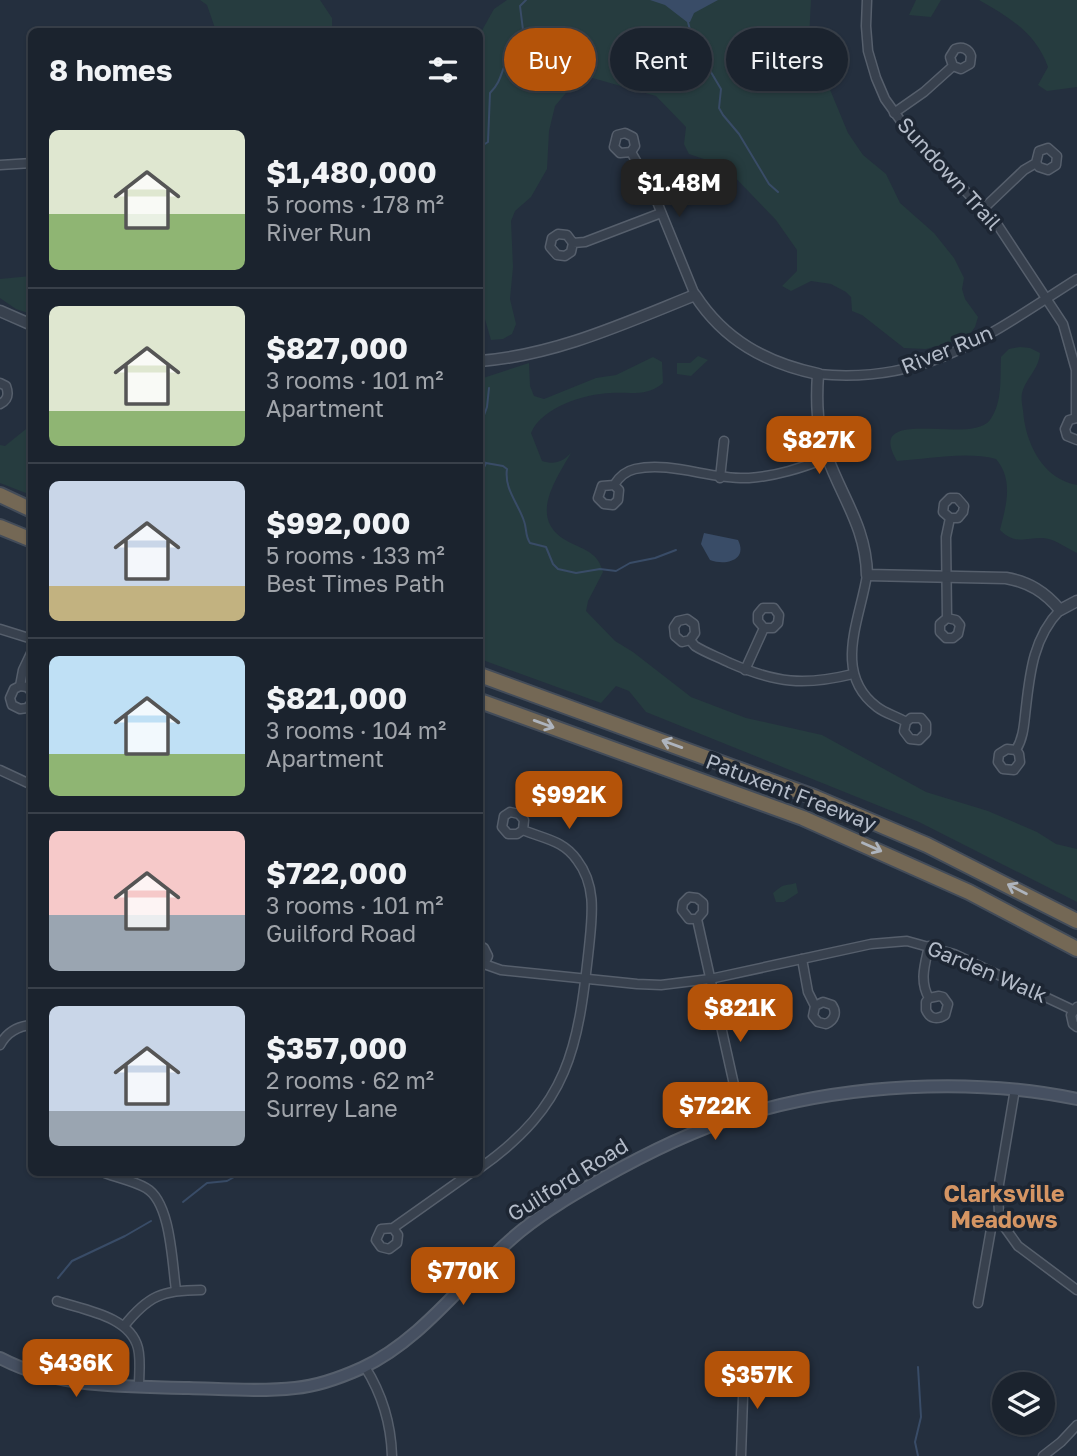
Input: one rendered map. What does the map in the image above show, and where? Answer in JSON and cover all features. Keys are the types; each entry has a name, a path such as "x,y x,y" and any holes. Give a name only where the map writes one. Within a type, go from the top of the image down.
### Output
{"highway":[{"path":"0,495 28,510"},
{"path":"0,500 28,510"},
{"path":"0,527 28,538"},
{"name":"Patuxent Freeway","path":"483,677 826,801 937,850 1077,921"},
{"name":"Patuxent Freeway","path":"483,702 803,818 958,887 1077,949"}],"main road":[{"name":"Guilford Road","path":"0,1358 34,1374 82,1384 294,1388 332,1379 365,1367 418,1329 511,1239 552,1208 643,1156 688,1135 741,1116 804,1101 897,1088 946,1086 1015,1089 1077,1098"}],"street":[{"name":"Sundown Trail","path":"867,0 866,26 872,65 879,88 894,113 983,209 1007,239 1063,324 1076,370 1076,418 1069,420 1065,429 1068,436 1077,440"},
{"path":"894,113 924,92 953,66"},
{"name":"River Run","path":"631,152 645,174 695,295 722,330 749,350 777,363 818,374 875,376 916,366 964,348 987,336 1077,279"},
{"path":"0,165 28,163"},
{"path":"983,209 1024,170 1036,163"},
{"path":"573,243 585,242 661,213"},
{"path":"483,361 569,344 695,295"},
{"path":"0,311 28,324"},
{"path":"818,374 817,417 827,458 859,527 864,546 867,575 851,649 853,674 861,691 871,703 906,722"},
{"path":"0,383 6,386 8,395 0,404"},
{"path":"720,478 724,441"},
{"path":"614,485 628,472 645,468 720,478 748,478 799,469 827,458"},
{"path":"947,618 946,537 950,519"},
{"path":"867,575 1014,579 1040,590 1060,610"},
{"path":"1016,750 1023,735 1030,673 1036,649 1048,623 1060,610 1077,601"},
{"path":"745,670 764,628"},
{"path":"0,629 28,638"},
{"path":"690,640 703,651 761,677 792,682 824,681 853,674"},
{"path":"20,686 28,659"},
{"path":"28,688 20,686 10,695 12,705 20,709 28,707"},
{"path":"0,770 28,784"},
{"path":"483,1166 535,1120 558,1084 578,1031 585,979 593,909 587,876 567,848 548,837 523,830"},
{"path":"696,919 741,1116"},
{"name":"Garden Walk","path":"483,965 501,970 661,985 710,979 882,942 907,941 954,954 1075,1009 1071,1020 1077,1027"},
{"path":"929,946 923,977 929,998"},
{"name":"Garden Walk","path":"483,948 487,960 483,964"},
{"path":"802,959 808,992 815,1006"},
{"path":"0,1045 16,1028 28,1026"},
{"path":"1015,1089 998,1190 999,1214 1003,1225 1018,1246 1077,1290"},
{"path":"113,1176 147,1188 159,1200 164,1214 176,1290"},
{"path":"393,1228 466,1176"},
{"path":"978,1303 991,1229 999,1214"},
{"path":"124,1326 146,1301 165,1292 201,1290"},
{"path":"57,1301 124,1326 137,1345 139,1386"},
{"path":"365,1367 377,1388 387,1415 392,1456"},
{"path":"735,1376 743,1397 741,1456"},
{"path":"1043,1456 1077,1425"}],"green space":[{"path":"200,0 320,0 332,18 332,28 215,28 207,5"},
{"path":"507,0 811,0 810,28 726,28 726,91 831,91 848,133 863,155 886,174 900,203 934,233 954,258 964,278 962,289 965,299 978,317 975,327 968,336 958,340 926,349 904,348 862,315 852,311 851,297 831,284 811,281 791,291 782,286 797,271 797,250 776,220 724,166 689,154 684,144 686,127 656,96 638,91 712,91 712,28 610,28 610,83 596,79 596,28 504,28 504,91 568,91 555,106 549,131 547,169 531,197 515,211 511,221 513,267 510,299 516,324 512,334 503,339 491,340 483,315 483,29 494,9"},
{"path":"916,0 941,0 931,17 909,15"},
{"path":"979,0 1077,0 1077,87 1047,91 1038,85 1048,67 1043,55 1020,27"},
{"path":"28,276 28,313 16,309 0,298 0,279"},
{"path":"1020,347 1040,353 1022,395 1027,434 1045,467 1054,475 1077,485 1077,553 1052,540 1013,539 1000,530 1007,484 1002,467 996,459 960,456 897,461 890,444 895,434 906,430 963,429 979,427 990,420 999,397 1001,357 1009,349"},
{"path":"698,356 708,360 691,376 677,374 677,363 690,363"},
{"path":"653,357 662,362 663,383 657,387 645,392 600,394 577,399 544,416 531,433 542,461 558,462 571,453 551,490 547,514 550,525 559,535 592,554 601,566 603,572 588,601 586,611 615,641 691,697 746,718 822,735 926,792 988,811 1037,832 1056,844 1077,849 1077,902 919,822 646,712 629,691 616,686 601,703 483,660 483,378 529,363 530,386 534,396 544,399 596,378 616,375"},
{"path":"28,427 28,494 0,483 0,445 5,446"},
{"path":"796,883 798,893 784,902 776,902 773,893 783,886"}],"water":[{"path":"650,0 718,0 694,13 690,22 687,22 665,5"},
{"path":"704,533 738,540 738,557 729,562 710,560 701,544"}],"waterway":[{"path":"483,145 488,142 490,93 507,60 517,48 514,39 523,30 520,6 526,0"},
{"path":"688,22 693,42 721,89 719,108 739,134 769,184 778,192"},
{"path":"483,418 489,388"},
{"path":"483,462 486,463 483,470"},
{"path":"486,463 507,469 509,489 524,521 528,540 546,547 558,569 576,573 600,569 616,571 630,563 676,550"},
{"path":"183,1202 207,1183 227,1181 236,1176"},
{"path":"58,1278 72,1261 151,1221"},
{"path":"918,1367 921,1417 915,1442 918,1456"}],"district":[{"name":"Clarksville Meadows","path":"1004,1207"}]}
